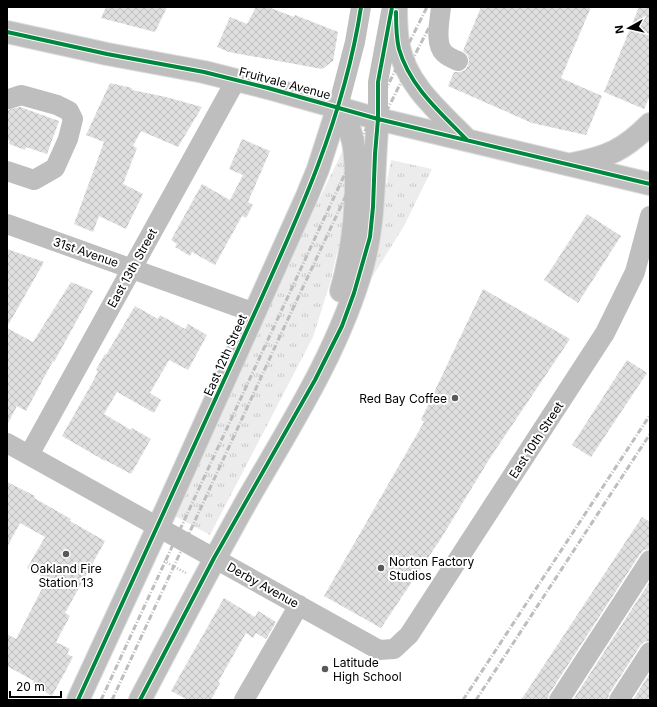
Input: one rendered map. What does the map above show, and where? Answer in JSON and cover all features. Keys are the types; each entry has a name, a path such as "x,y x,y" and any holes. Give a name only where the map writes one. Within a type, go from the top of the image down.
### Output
{"main road":[{"path":"396,7 396,30 399,48 411,78 429,101 466,140"},
{"name":"Fruitvale Avenue","path":"7,32 107,54 190,69 338,108 650,184"},
{"name":"East 12th Street","path":"78,700 255,313 318,169 338,108"},
{"path":"315,380 349,257 356,205 355,151 352,136 338,108"},
{"path":"140,700 214,558 315,380 346,316 370,237 373,206 374,154 378,118"},
{"path":"569,165 592,160 617,151 637,137 650,124"}],"street":[{"name":"East 12th Street","path":"338,108 355,42 361,7"},
{"path":"378,118 378,82 392,7"},
{"path":"441,7 439,32 441,48 449,57 458,61"},
{"name":"East 13th Street","path":"29,455 236,80"},
{"path":"7,171 34,180 40,177 46,171 60,140 65,121 63,117 8,99"},
{"name":"East 10th Street","path":"394,649 409,635 605,333 635,272 650,216"},
{"name":"31st Avenue","path":"7,224 255,313"},
{"name":"Derby Avenue","path":"7,443 380,650 394,649"},
{"path":"559,700 650,560"},
{"path":"244,700 299,605"},
{"path":"619,700 650,652"}],"path":[{"path":"160,558 188,574"}],"green space":[{"path":"343,150 349,201 330,283 313,337 210,535 175,516 259,323"},
{"path":"391,160 432,169 404,226 364,290 373,256"}],"building":[{"path":"106,7 167,7 155,32 101,18"},
{"path":"256,7 268,7 294,17 295,15 338,32 333,61 322,69 229,52 217,47 230,17 247,24"},
{"path":"481,7 591,7 561,78 602,96 586,135 532,123 448,86 454,72 465,70 468,66 469,59 467,54 463,51"},
{"path":"639,7 650,7 650,96 644,109 604,92"},
{"path":"110,83 132,88 132,90 166,97 202,107 178,147 141,131 133,146 137,148 123,184 143,194 126,229 99,216 93,232 74,224 104,142 86,135"},
{"path":"20,107 59,121 47,154 26,147 25,150 9,144 10,141 7,140 7,110"},
{"path":"242,139 270,151 248,202 253,205 246,218 242,216 215,265 192,252 190,256 175,247 177,244 171,240 202,184 230,200 243,175 229,169"},
{"path":"587,214 621,236 578,303 544,280"},
{"path":"7,249 44,262 7,327"},
{"path":"71,282 93,291 26,411 17,406 7,425 7,328 33,342"},
{"path":"483,289 570,339 490,458 440,540 381,628 324,596 424,422 421,420"},
{"path":"135,306 158,319 160,315 185,329 188,324 207,335 188,370 169,360 150,393 161,400 154,413 117,392 104,414 131,430 132,428 151,439 131,474 62,436 91,385 98,371 96,370"},
{"path":"627,360 647,373 591,457 572,445"},
{"path":"7,482 35,496 34,498 71,519 70,521 105,541 65,613 70,616 56,642 70,649 67,654 73,657 52,696 40,689 41,687 33,683 34,681 7,666 7,634 16,639 47,579 27,568 45,537 20,523 7,547"},
{"path":"642,517 650,522 650,549 644,550 640,554 549,694 548,700 521,700"},
{"path":"650,581 650,641 644,642 640,646 609,694 608,700 573,700"},
{"path":"224,598 255,617 258,611 276,622 266,639 256,633 253,638 246,633 218,682 220,683 211,700 188,700 171,691"},
{"path":"650,673 650,700 633,700"}],"railway":[{"path":"101,700 362,137 427,7"},
{"path":"112,700 338,212 398,88 440,7"},
{"path":"463,700 650,415"},
{"path":"476,700 650,434"}],"cycle path":[{"path":"78,700 296,221 313,179 342,95 353,51 361,7"},
{"path":"140,700 214,558 315,380 342,326 354,293 370,237 378,119 378,82 392,7"},
{"path":"396,12 399,49 410,75 427,98 467,140"},
{"path":"7,32 107,54 204,72 268,88 378,119 650,184"}],"place":[{"name":"Red Bay Coffee","path":"455,398"},
{"name":"Oakland Fire Station 13","path":"66,554"},
{"name":"Norton Factory Studios","path":"381,568"},
{"name":"Latitude High School","path":"325,669"}]}
